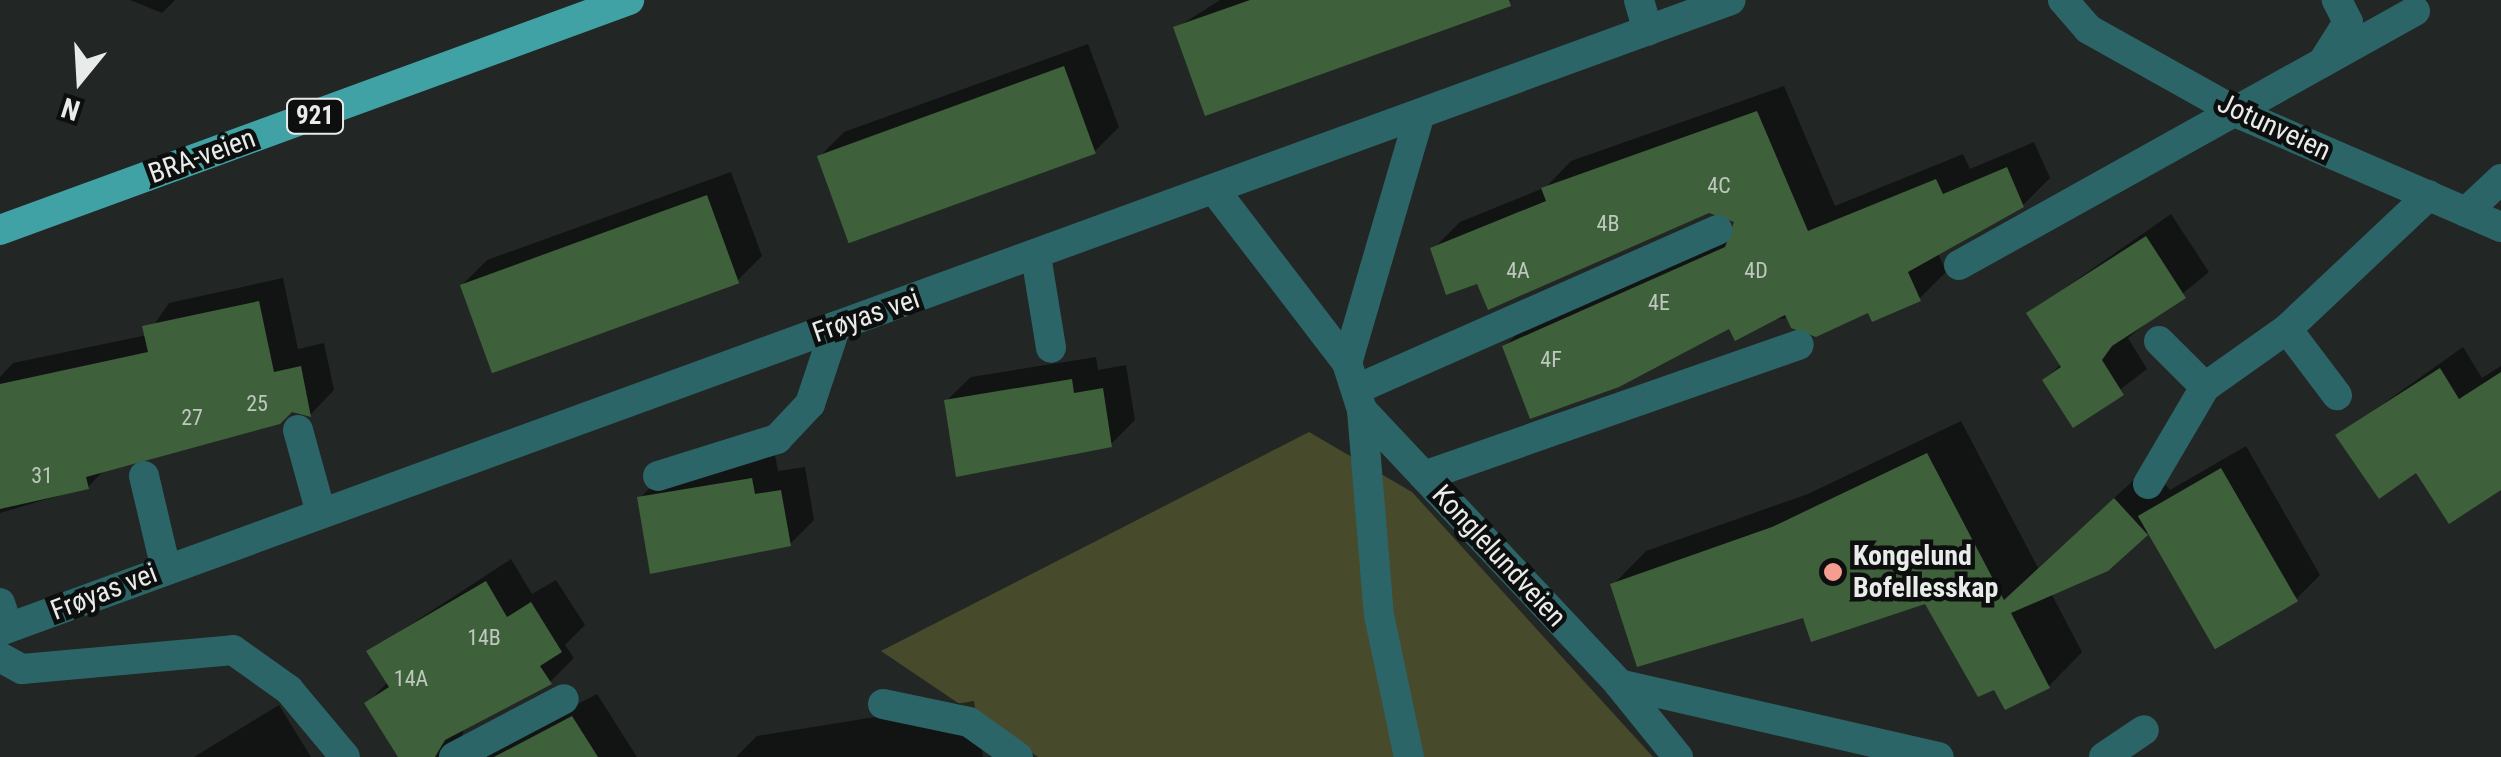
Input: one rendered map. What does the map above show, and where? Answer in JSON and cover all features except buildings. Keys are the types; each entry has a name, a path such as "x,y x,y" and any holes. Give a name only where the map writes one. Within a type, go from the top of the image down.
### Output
{"main road":[{"name":"BRA-veien","path":"0,230 629,0"}],"street":[{"path":"1639,0 1648,31"},
{"name":"Frøyas vei","path":"5,646 166,568 320,510 1216,192 1731,0"},
{"name":"Jotunveien","path":"2063,0 2088,30 2242,115 2501,227"},
{"path":"2319,68 2348,22 2337,0"},
{"path":"1959,265 2242,115 2415,11"},
{"path":"1408,757 1378,615 1356,387 1418,117"},
{"path":"2466,212 2501,179"},
{"name":"Konglelundveien","path":"1216,192 1424,476 1619,684 1678,757"},
{"path":"2148,484 2205,387 2287,329 2429,196"},
{"path":"1356,387 1717,230"},
{"path":"1036,256 1051,348"},
{"path":"658,476 776,438 810,404 836,326"},
{"path":"2287,329 2337,395"},
{"path":"2159,342 2205,387"},
{"path":"1424,476 1800,345"},
{"path":"298,430 320,510"},
{"path":"144,476 166,568"},
{"path":"5,646 233,650 288,690 345,757"},
{"path":"1619,684 1836,726 1940,757"},
{"path":"454,757 564,699"},
{"path":"883,704 968,722 1018,757"},
{"path":"2104,757 2144,730"}],"green space":[{"path":"1309,432 1412,492 1653,757 1038,757 881,651"}],"place":[{"name":"Kongelund Bofellesskap","path":"1833,572"}]}
